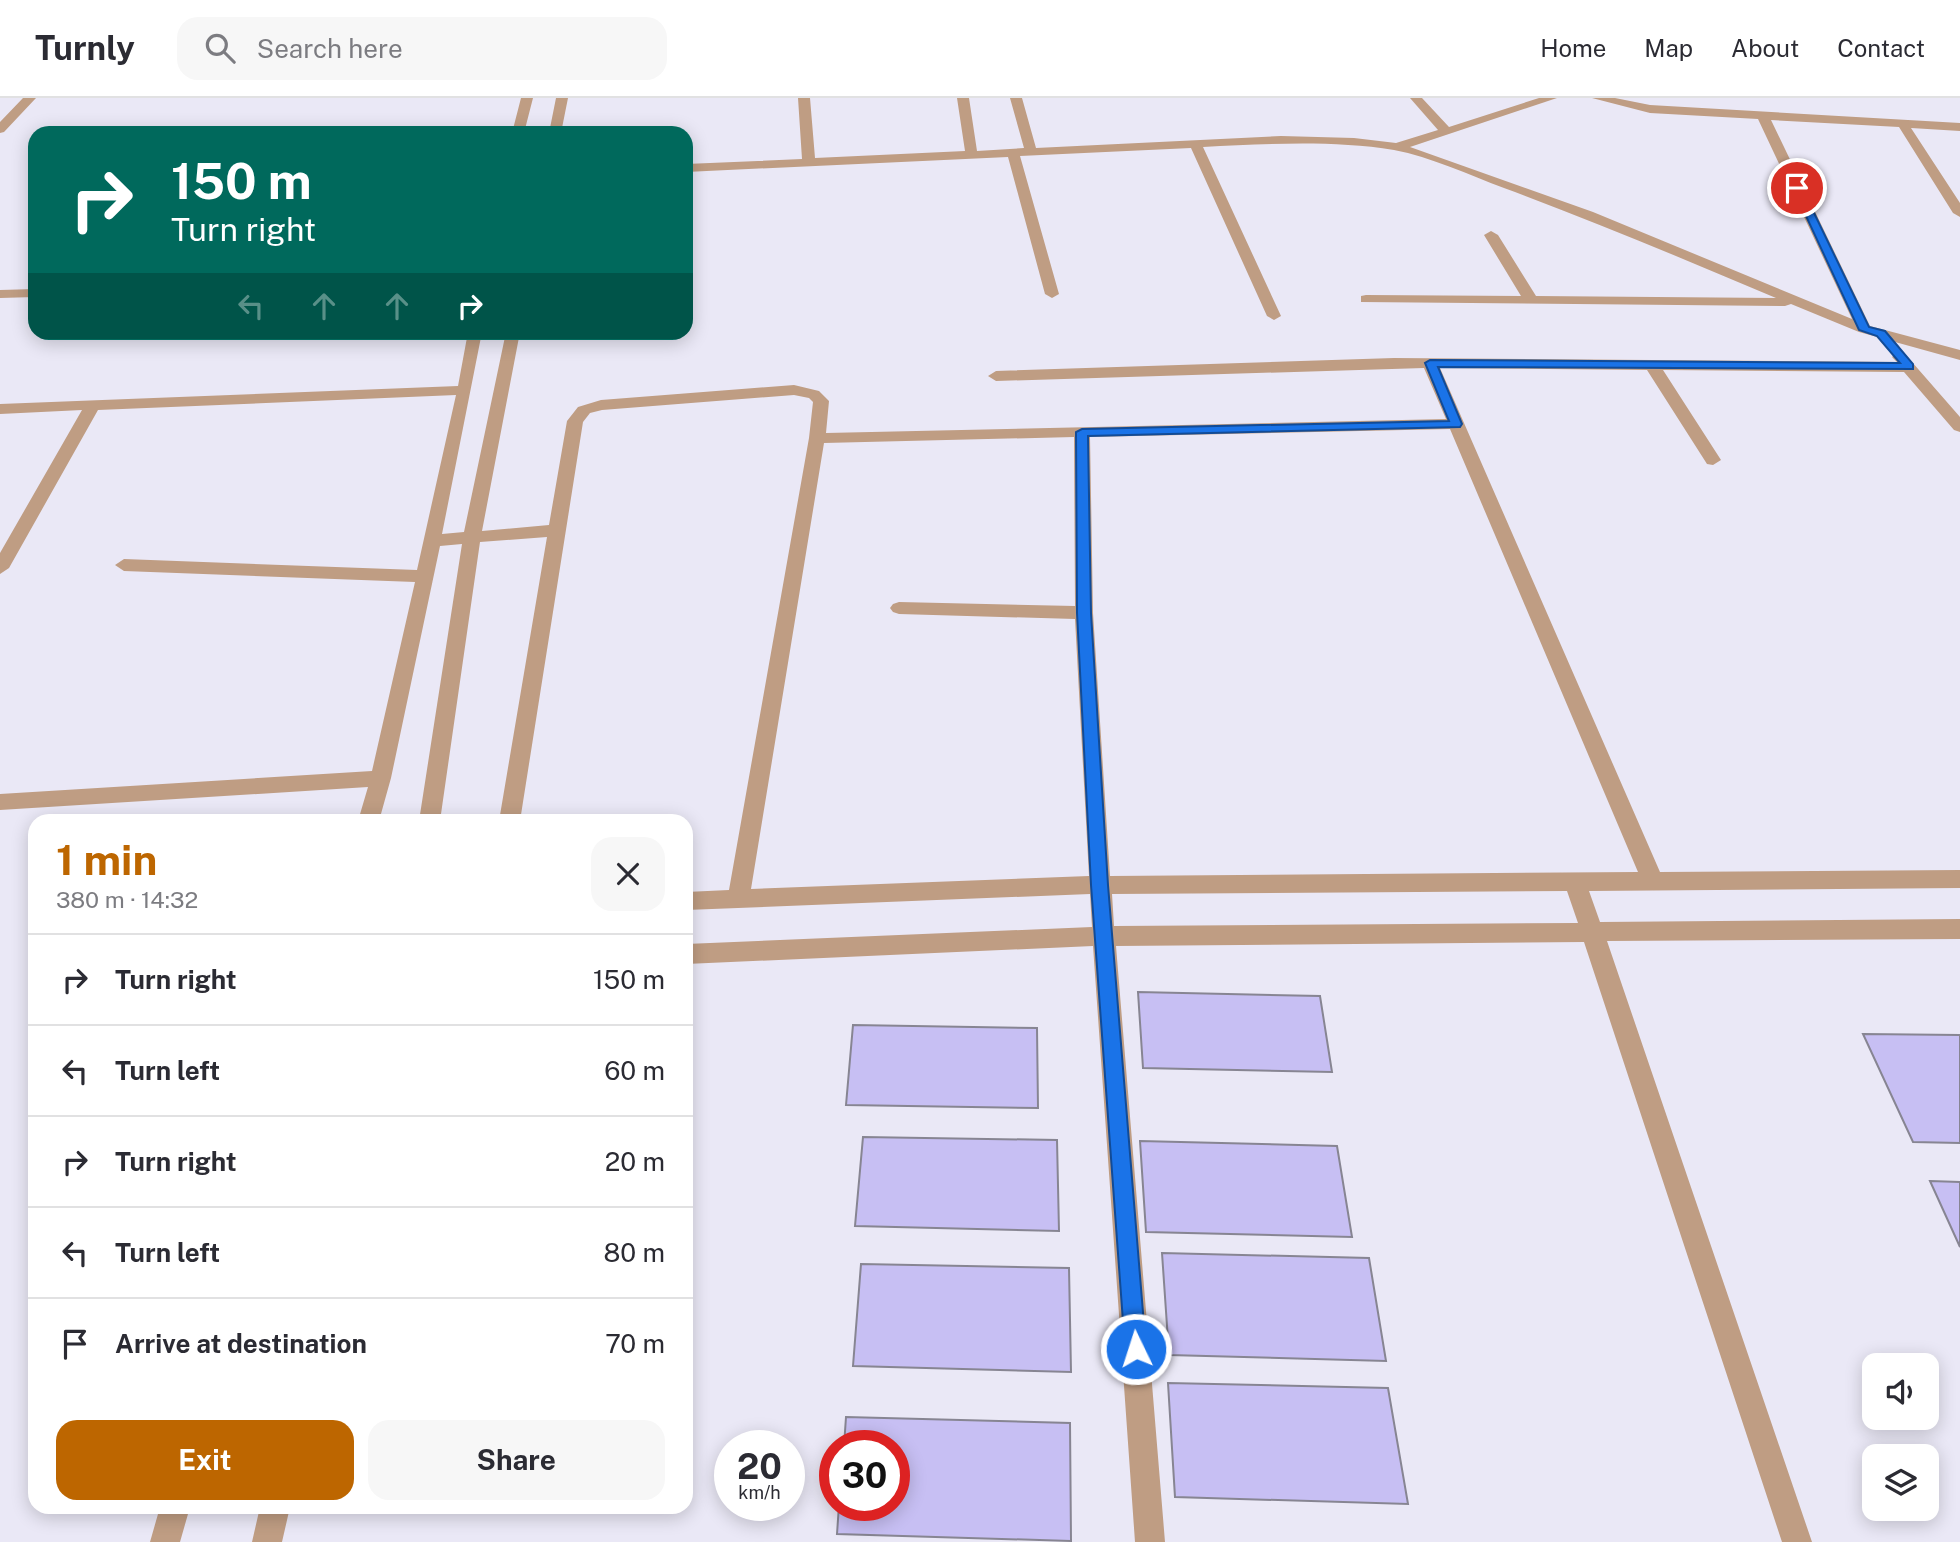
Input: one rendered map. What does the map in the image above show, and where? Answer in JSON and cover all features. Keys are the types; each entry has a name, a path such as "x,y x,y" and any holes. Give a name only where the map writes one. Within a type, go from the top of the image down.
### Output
{"street":[{"path":"0,129 30,98"},
{"path":"520,126 527,98"},
{"path":"556,126 562,98"},
{"path":"804,98 809,163"},
{"path":"963,98 972,155"},
{"path":"1016,98 1031,152"},
{"path":"1416,98 1446,131"},
{"path":"1397,146 1551,98"},
{"path":"1598,98 1650,109 1764,118 1960,127"},
{"path":"1764,118 1864,330"},
{"path":"1903,124 1960,213"},
{"path":"693,169 1281,140 1397,146 1588,215 1864,330 1960,355"},
{"path":"1195,144 1274,316"},
{"path":"1013,153 1052,295"},
{"path":"1492,235 1531,300"},
{"path":"0,294 28,293"},
{"path":"1366,299 1798,302"},
{"path":"1881,334 1960,427"},
{"path":"370,814 381,779 474,340"},
{"path":"430,814 472,538 511,340"},
{"path":"996,376 1430,363 1909,367"},
{"path":"1430,363 1653,881"},
{"path":"1652,365 1713,460"},
{"path":"0,409 465,390"},
{"path":"510,814 575,421 584,410 601,405 794,390 814,394 821,401 817,438 738,899"},
{"path":"0,568 93,404"},
{"path":"817,438 1456,424"},
{"path":"1082,432 1084,613 1100,885 1150,1542"},
{"path":"432,541 557,530"},
{"path":"124,565 424,576"},
{"path":"899,608 1084,613"},
{"path":"0,802 381,779"},
{"path":"693,901 1100,885 1960,879"},
{"path":"1575,881 1797,1542"},
{"path":"693,954 1104,936 1960,929"},
{"path":"165,1542 173,1514"},
{"path":"267,1542 273,1514"}],"building":[{"path":"1138,992 1320,996 1332,1072 1143,1068"},
{"path":"853,1025 1037,1028 1038,1108 846,1105"},
{"path":"1863,1034 1960,1035 1960,1143 1913,1142"},
{"path":"863,1137 1057,1140 1059,1231 855,1226"},
{"path":"1140,1141 1337,1146 1352,1237 1146,1232"},
{"path":"1930,1181 1960,1182 1960,1247"},
{"path":"1162,1253 1369,1258 1386,1361 1169,1355"},
{"path":"861,1264 1069,1268 1071,1372 853,1366"},
{"path":"1168,1383 1388,1388 1408,1504 1175,1497"},
{"path":"846,1417 1070,1423 1071,1541 837,1534 838,1521 910,1521 910,1430 845,1430"}],"route":[{"path":"1136,1349 1100,885 1084,613 1082,432 1456,424 1430,363 1909,367 1881,334 1864,330 1797,188"}]}
